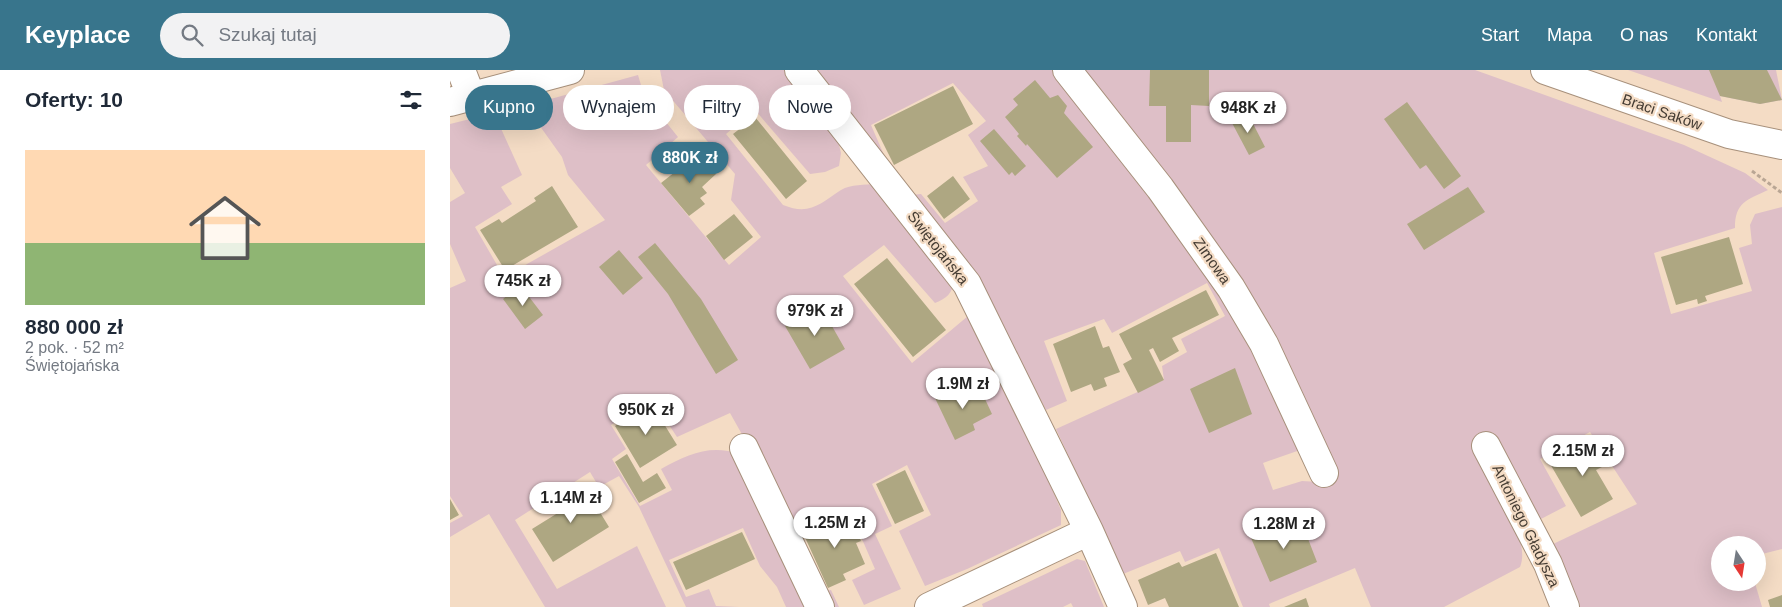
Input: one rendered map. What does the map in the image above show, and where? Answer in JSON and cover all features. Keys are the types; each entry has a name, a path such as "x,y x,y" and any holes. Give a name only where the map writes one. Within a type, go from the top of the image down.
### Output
{"street":[{"path":"461,70 460,99 570,70"},
{"name":"Świętojańska","path":"799,70 967,284 1088,531 1123,607"},
{"name":"Zimowa","path":"1066,70 1160,188 1231,288 1264,344 1324,473"},
{"name":"Braci Saków","path":"1544,70 1577,76 1729,134 1782,145"},
{"name":"Antoniego Gładysza","path":"1486,446 1548,564 1565,607"},
{"path":"744,448 820,607"},
{"path":"929,607 1088,531"}],"path":[{"path":"1745,167 1782,193"}],"shaded area":[{"path":"660,70 787,70 798,85 769,85 769,126 759,115 759,85 684,85 684,114 674,102 674,85 663,85"},
{"path":"808,70 1060,70 1149,185 1219,283 1256,340 1303,449 1263,463 1273,490 1302,481 1335,483 1290,375 1273,341 1229,270 1155,169 1078,70 1475,70 1684,145 1745,173 1768,190 1748,200 1740,207 1737,212 1735,228 1654,253 1671,314 1752,291 1739,248 1752,244 1750,225 1755,214 1782,207 1782,549 1766,553 1766,536 1711,536 1711,591 1757,591 1762,607 1574,607 1551,545 1637,504 1590,432 1540,459 1566,506 1539,520 1489,434 1477,445 1478,457 1501,496 1516,527 1522,555 1520,567 1444,607 1371,607 1355,568 1269,604 1270,607 1243,607 1219,548 1185,562 1180,551 1123,574 1056,429 1164,380 1162,366 1187,352 1181,339 1225,316 1207,283 1112,333 1104,319 1044,341 1067,401 1046,410 974,270 912,195 921,194 945,223 978,201 963,177 988,166 968,135 986,121 953,83 871,125 894,178 851,124 851,85 820,85"},
{"path":"1628,70 1776,70 1782,100 1760,104 1720,96 1722,102"},
{"path":"638,75 641,85 602,85"},
{"path":"563,96 563,130 672,130 678,137 646,165 729,265 761,237 731,200 735,174 698,130 731,130 726,134 783,205 792,208 808,209 845,188 876,184 954,281 952,289 946,297 935,303 884,245 843,276 912,363 968,316 979,334 1048,480 1061,510 1061,525 967,569 925,586 899,531 931,515 907,465 872,484 892,526 875,534 901,589 864,605 852,580 875,569 848,507 800,530 826,591 831,590 839,607 825,607 762,470 730,413 677,437 652,399 611,425 626,449 612,459 640,506 672,490 661,469 690,455 709,450 729,451 740,454 812,607 786,607 777,587 760,566 743,528 669,560 686,597 709,589 716,606 739,607 686,607 639,507 619,476 599,487 590,472 515,520 557,589 637,546 666,607 545,607 489,514 450,537 450,523 463,516 450,496 450,288 466,281 450,244 450,202 465,193 450,168 450,124 465,120 465,130 502,130 522,175 501,187 512,204 475,227 504,277 605,220 568,175 562,157 543,130 553,130 553,98"},
{"path":"772,130 832,130 837,136 841,153 839,166 825,172 810,174"},
{"path":"1077,559 1085,561 1104,607 1073,607 1071,603 1063,607 983,607 982,604"}],"building":[{"path":"1150,70 1209,70 1209,106 1191,105 1191,142 1166,142 1166,106 1149,106"},
{"path":"1709,70 1767,70 1782,100 1760,104 1720,96"},
{"path":"1035,80 1050,98 1058,95 1067,106 1064,113 1093,147 1057,178 1027,144 1026,146 1017,136 1019,134 1005,117 1018,105 1013,99"},
{"path":"953,86 973,124 894,165 874,125"},
{"path":"1407,102 1461,176 1444,189 1426,165 1420,169 1384,119"},
{"path":"1247,112 1265,147 1249,155 1231,121"},
{"path":"759,122 807,181 786,199 733,134 738,130 759,130"},
{"path":"994,129 1026,166 1015,176 1012,172 1009,175 980,141"},
{"path":"699,153 716,174 702,187 707,193 700,198 705,204 689,216 661,183"},
{"path":"953,176 970,199 944,219 927,196"},
{"path":"552,186 578,227 505,270 480,230 499,219 502,223 536,201 534,198"},
{"path":"1468,187 1485,212 1424,250 1407,224"},
{"path":"734,214 753,237 724,260 706,236"},
{"path":"1729,237 1743,284 1705,296 1707,301 1698,304 1697,299 1676,305 1661,257"},
{"path":"655,243 701,299 738,360 716,374 668,294 638,257"},
{"path":"619,250 643,278 623,295 599,267"},
{"path":"887,258 946,330 913,357 854,284"},
{"path":"520,285 543,315 525,329 503,299"},
{"path":"1206,290 1219,315 1172,338 1179,351 1160,362 1153,348 1149,350 1164,380 1138,393 1123,364 1132,359 1119,334"},
{"path":"820,305 845,349 810,369 785,326"},
{"path":"1095,326 1103,348 1109,346 1120,372 1104,378 1107,386 1094,391 1091,384 1071,392 1053,344"},
{"path":"1235,368 1252,414 1209,433 1190,389"},
{"path":"978,384 992,414 973,424 975,430 955,440 935,398 953,389 955,394"},
{"path":"651,403 677,445 640,468 615,426"},
{"path":"1591,438 1606,465 1596,470 1613,499 1581,517 1549,462"},
{"path":"627,454 643,482 657,473 666,488 639,503 615,462"},
{"path":"905,470 924,511 895,524 876,484"},
{"path":"582,483 609,527 553,562 532,529 561,511 554,500"},
{"path":"450,499 459,515 450,520"},
{"path":"843,514 850,531 855,528 861,541 856,543 865,564 843,574 846,580 828,588 803,533"},
{"path":"1300,518 1317,562 1270,582 1251,538"},
{"path":"742,532 755,559 686,590 673,562"},
{"path":"1216,553 1239,607 1169,607 1165,598 1148,605 1138,580 1179,562 1182,567"},
{"path":"1782,595 1782,607 1770,607 1768,600"},
{"path":"1306,598 1309,607 1284,607"}]}
